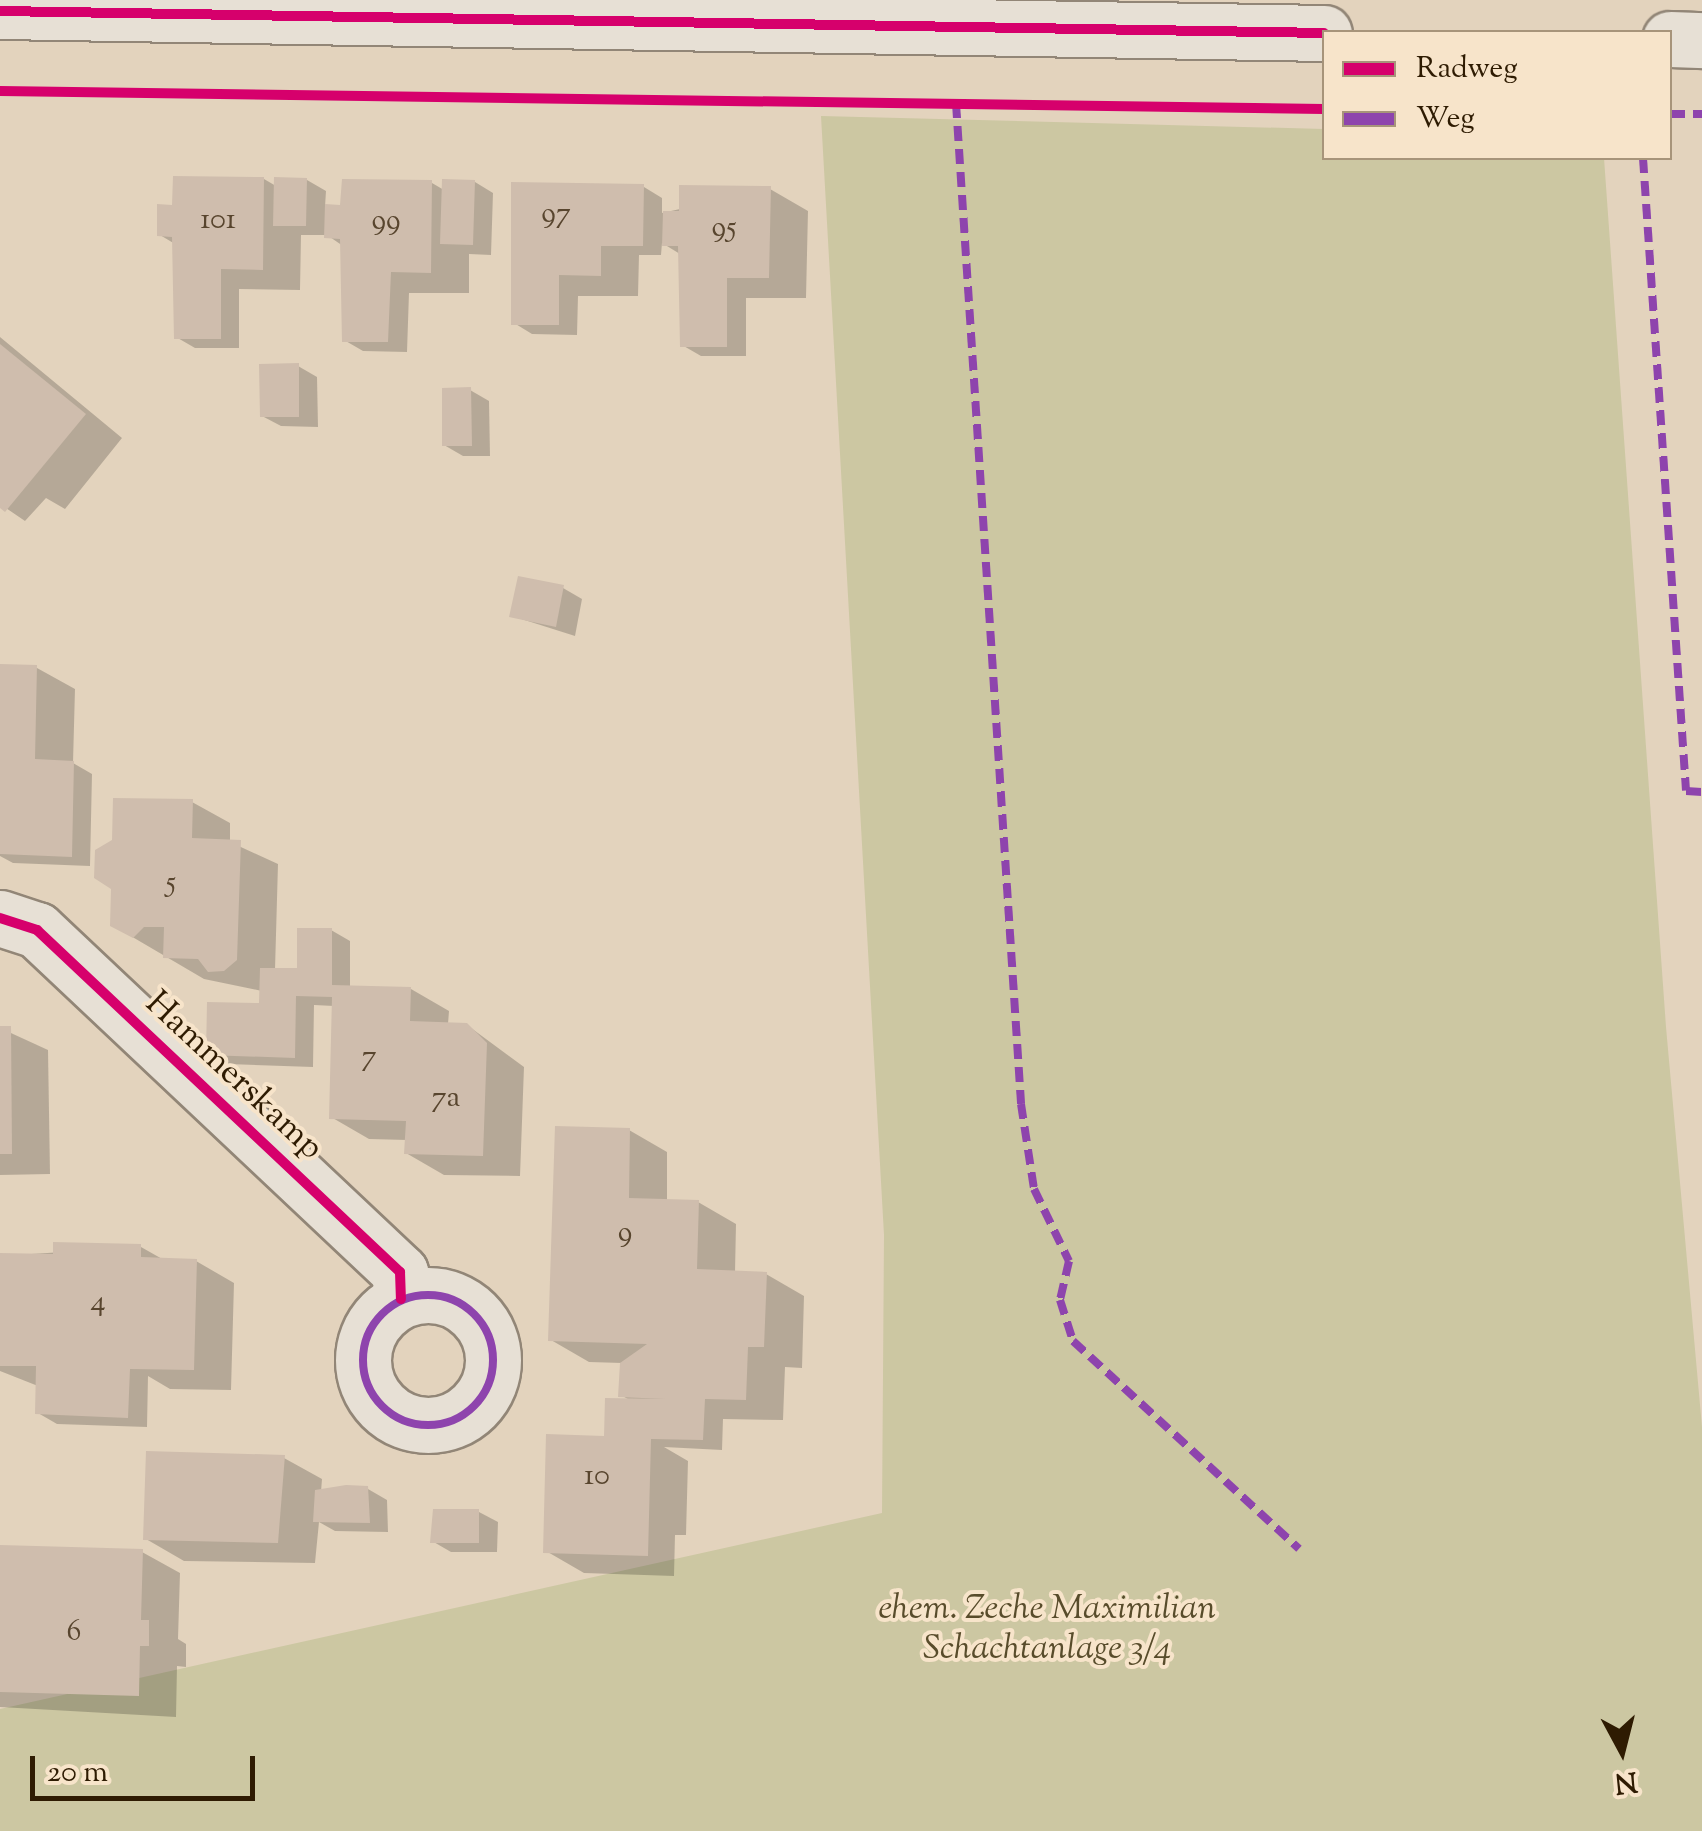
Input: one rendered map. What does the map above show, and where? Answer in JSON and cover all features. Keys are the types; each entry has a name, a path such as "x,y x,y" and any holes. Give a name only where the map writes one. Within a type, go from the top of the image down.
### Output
{"street":[{"path":"0,11 1322,33"},
{"path":"1672,39 1702,40"},
{"name":"Hammerskamp","path":"0,918 37,930 400,1272 402,1299"}],"green space":[{"name":"ehem. Zeche Maximilian Schachtanlage 3/4","path":"821,116 1322,129 1322,160 1604,160 1666,1027 1702,1427 1702,1831 0,1831 0,1709 882,1513 884,1235"}],"building":[{"path":"173,176 264,177 263,270 221,269 221,339 174,339 172,237 157,236 157,204 172,205"},
{"path":"274,177 307,178 306,226 273,226"},
{"path":"342,179 432,180 431,273 391,272 388,342 342,342 340,239 324,238 325,204 340,205"},
{"path":"442,179 475,180 473,245 440,244"},
{"path":"511,182 644,184 643,246 601,246 601,276 559,275 559,325 511,325"},
{"path":"679,185 771,186 769,278 727,278 727,347 680,347 678,246 662,246 663,211 679,211"},
{"path":"0,344 86,414 5,512 0,508"},
{"path":"299,363 299,417 260,417 259,364"},
{"path":"471,387 472,446 442,446 442,388"},
{"path":"518,576 564,585 556,627 509,617"},
{"path":"0,664 37,665 35,759 74,761 72,857 0,854"},
{"path":"113,798 193,799 192,838 241,840 237,960 224,971 208,972 198,959 163,958 164,927 144,927 133,938 110,926 111,889 94,878 95,850 112,840"},
{"path":"297,928 332,928 332,985 411,987 410,1021 467,1023 487,1043 483,1156 404,1154 406,1121 329,1119 332,997 296,996 295,1058 206,1055 207,1002 259,1003 260,968 297,968"},
{"path":"0,1026 11,1026 12,1154 0,1154"},
{"path":"555,1126 630,1128 629,1198 699,1200 697,1269 767,1272 764,1347 748,1347 746,1400 705,1399 703,1440 651,1439 648,1556 543,1553 546,1434 604,1436 605,1398 666,1399 618,1397 620,1363 647,1344 548,1341"},
{"path":"53,1242 141,1244 141,1257 197,1259 194,1370 130,1369 128,1418 35,1414 36,1366 0,1366 0,1253 53,1254"},
{"path":"146,1451 285,1455 278,1543 143,1540"},
{"path":"368,1486 370,1523 313,1522 315,1490"},
{"path":"433,1509 479,1509 479,1543 430,1543"},
{"path":"0,1545 143,1549 141,1620 149,1620 149,1646 140,1646 139,1696 0,1692"}],"marked path":[{"path":"956,103 1021,1104 1034,1189 1069,1261 1060,1300 1073,1341 1299,1549"},
{"path":"1672,114 1702,114"},
{"path":"1643,160 1686,791 1702,792"},
{"path":"428,1295 453,1300 474,1314 488,1335 493,1360 488,1385 474,1406 453,1420 428,1425 403,1420 382,1406 368,1385 363,1360 368,1335 382,1314 403,1300 428,1295"}],"cycle path":[{"path":"0,11 1322,33"},
{"path":"0,91 1322,109"},
{"path":"0,918 37,930 400,1272 401,1299"}]}
